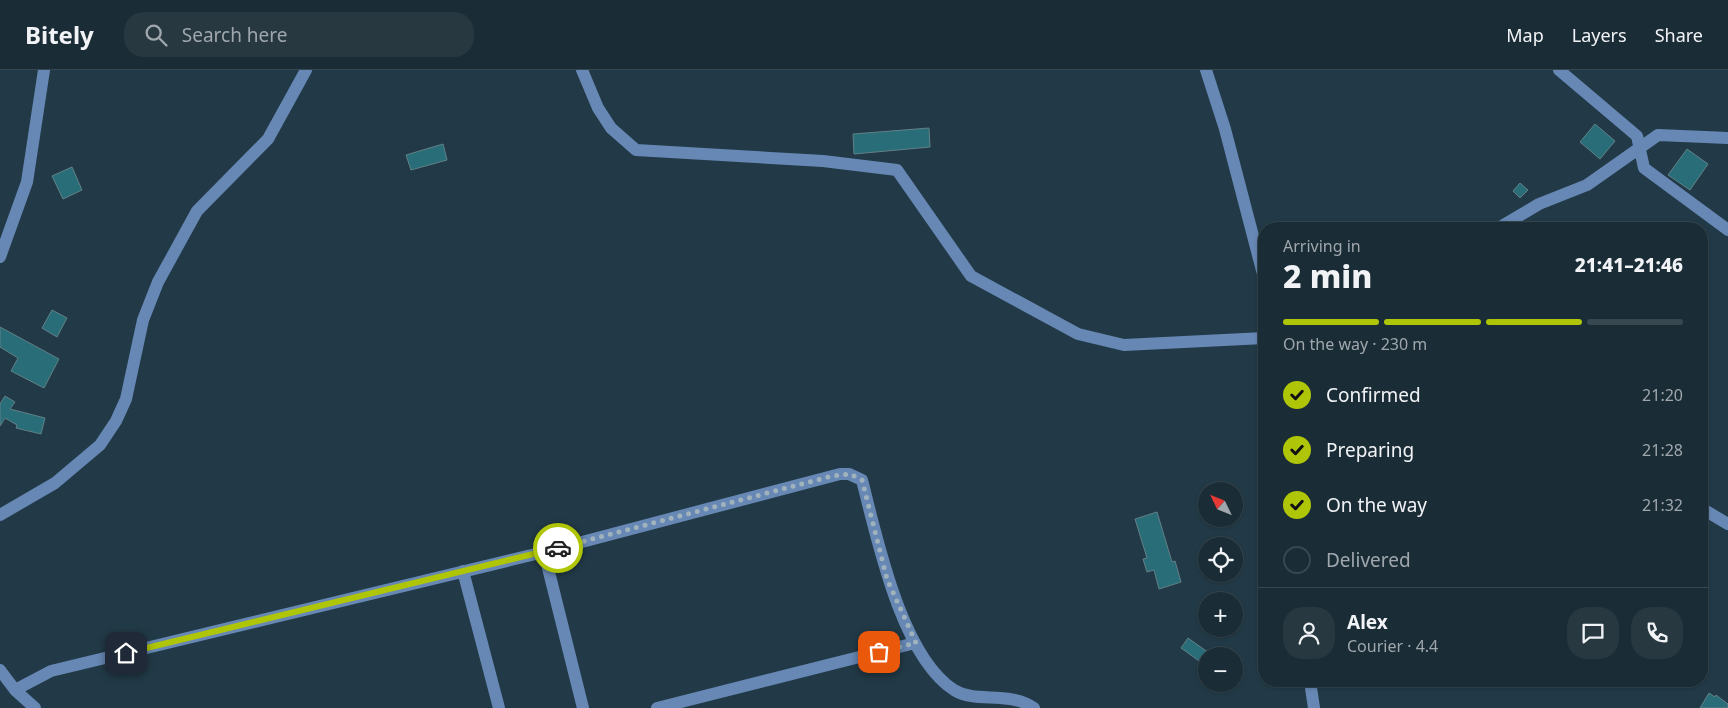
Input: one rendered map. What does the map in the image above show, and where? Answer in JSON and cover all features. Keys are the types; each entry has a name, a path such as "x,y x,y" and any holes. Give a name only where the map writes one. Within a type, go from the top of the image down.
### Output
{"street":[{"path":"0,257 27,182 44,70"},
{"path":"0,515 55,483 100,445 116,421 126,399 143,320 158,282 198,211 268,139 306,70"},
{"path":"582,70 598,108 611,128 636,150 823,161 897,170 971,276 1078,334 1124,345 1258,338"},
{"path":"1206,70 1225,129 1258,255"},
{"path":"1559,70 1637,136 1638,149 1644,168 1728,230"},
{"path":"1509,222 1539,204 1587,185 1658,134 1728,138"},
{"path":"16,690 51,671 544,552 832,476 850,474 862,480 887,579 916,643 933,671 954,690 979,697 1002,697 1017,700 1034,708"},
{"path":"1708,512 1728,524"},
{"path":"544,552 583,708"},
{"path":"463,571 499,708"},
{"path":"657,708 916,643"},
{"path":"0,670 34,708"},
{"path":"1311,687 1314,708"}],"building":[{"path":"1595,124 1615,141 1600,159 1580,142"},
{"path":"929,128 930,147 854,154 853,134"},
{"path":"443,144 447,160 411,170 406,155"},
{"path":"1687,149 1708,164 1690,190 1668,175"},
{"path":"72,167 82,190 63,199 52,176"},
{"path":"1520,183 1528,190 1520,198 1513,191"},
{"path":"52,310 67,318 57,337 42,328"},
{"path":"0,327 59,359 44,388 11,371 18,358 0,347"},
{"path":"5,396 15,402 10,409 45,418 41,434 16,428 17,425 5,418 0,426 0,404"},
{"path":"1157,512 1172,562 1175,561 1181,582 1159,589 1154,570 1147,572 1143,559 1147,558 1135,519"},
{"path":"1188,638 1201,647 1198,647 1198,660 1181,648"},
{"path":"1709,693 1715,697 1716,695 1728,704 1728,708 1700,708"}],"way so far":[{"path":"558,548 832,476 850,474 862,480 887,579 916,643 879,652"}],"route":[{"path":"126,653 558,548"}]}
